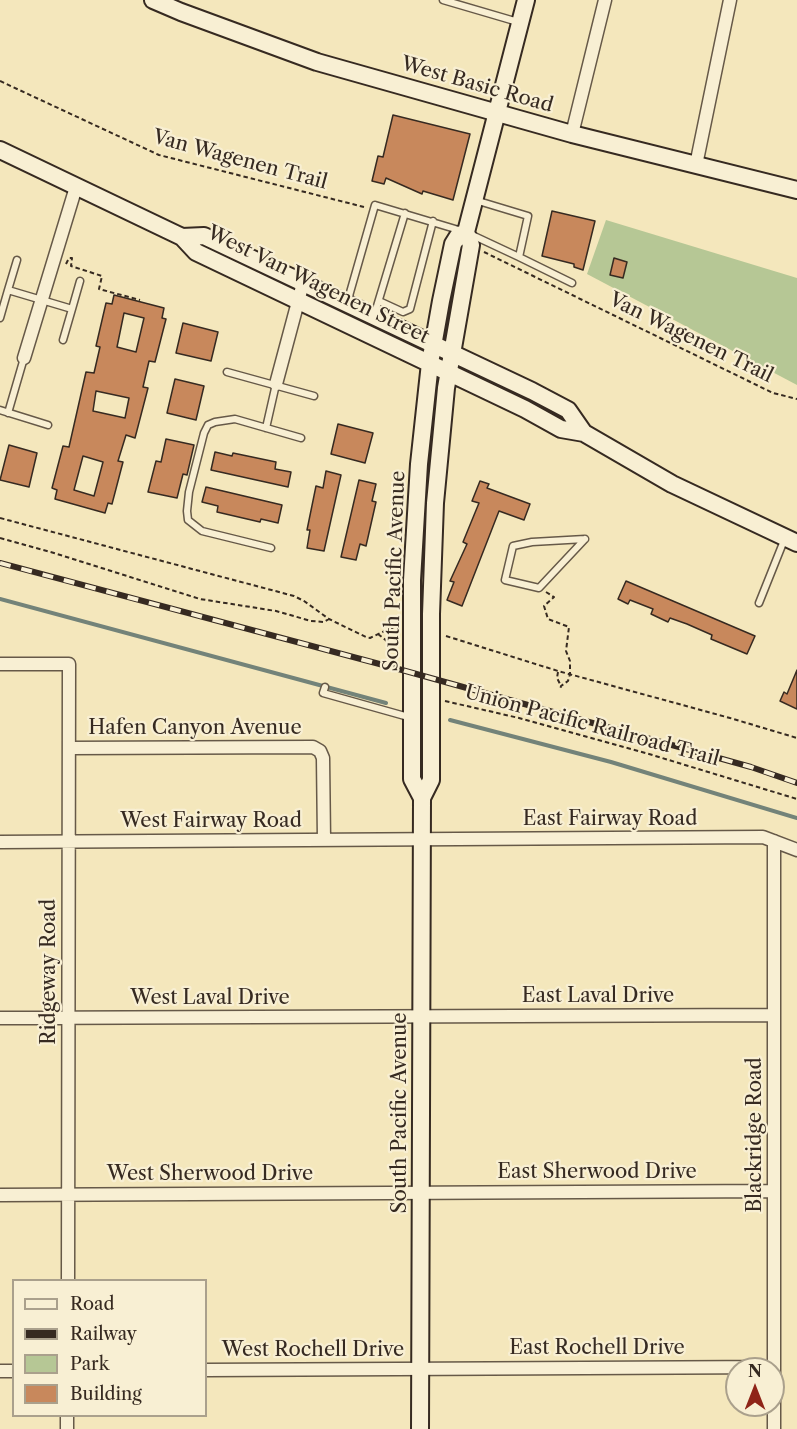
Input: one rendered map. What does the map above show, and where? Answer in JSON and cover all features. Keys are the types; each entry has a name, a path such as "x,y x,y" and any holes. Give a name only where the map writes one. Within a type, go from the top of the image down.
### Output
{"street":[{"name":"West Basic Road","path":"153,0 317,62 572,134 797,190"},
{"name":"South Pacific Avenue","path":"422,798 412,779 414,538 419,464 442,348 471,245 466,232 526,0"},
{"path":"572,134 605,0"},
{"path":"696,165 730,0"},
{"name":"West Van Wagenen Street","path":"0,150 182,237 196,252 439,367 561,429 584,434"},
{"path":"24,358 76,187"},
{"name":"West Van Wagenen Street","path":"182,237 204,236 347,304 376,309 442,348 568,411 584,434"},
{"path":"276,384 303,283"},
{"name":"South Pacific Avenue","path":"420,1429 422,798 431,780 433,540 439,449 439,367"},
{"path":"584,434 672,484 791,541"},
{"name":"Ridgeway Road","path":"0,664 69,664 68,1279"},
{"name":"Hafen Canyon Avenue","path":"69,748 308,747 320,751 324,763 324,840"},
{"name":"East Fairway Road","path":"422,839 763,837 797,850"},
{"name":"West Fairway Road","path":"0,842 422,839"},
{"name":"Blackridge Road","path":"774,841 774,1357"},
{"name":"East Laval Drive","path":"421,1016 774,1015"},
{"name":"West Laval Drive","path":"0,1018 421,1016"},
{"name":"East Sherwood Drive","path":"421,1192 774,1191"},
{"name":"West Sherwood Drive","path":"0,1195 421,1192"},
{"name":"East Rochell Drive","path":"420,1369 725,1367"},
{"name":"West Rochell Drive","path":"207,1370 420,1369"}],"lane":[{"path":"443,0 520,22"},
{"path":"475,200 528,216 519,257"},
{"path":"347,304 374,207 405,213 466,232 573,283"},
{"path":"405,213 376,309 403,312 410,309 433,222"},
{"path":"0,318 17,260"},
{"path":"63,340 80,281"},
{"path":"8,290 72,309"},
{"path":"9,413 24,358"},
{"path":"227,372 314,396"},
{"path":"266,428 276,384"},
{"path":"0,410 48,425"},
{"path":"271,548 202,531 188,520 189,492 204,433 208,425 235,419 302,438"},
{"path":"585,538 562,563 539,588 505,580 513,546 532,542 585,538"},
{"path":"759,603 791,541"},
{"path":"325,687 323,693 412,718"}],"path":[{"name":"Van Wagenen Trail","path":"0,81 159,155 374,207"},
{"name":"Van Wagenen Trail","path":"479,249 773,393 797,399"},
{"path":"64,263 72,258 71,266 102,276 99,289 140,300"},
{"path":"0,538 200,599 276,611 311,621 324,622 328,619"},
{"path":"539,588 554,597 544,606 548,619 569,627 566,651 570,661 570,674 568,681 561,686 560,690"},
{"path":"353,631 355,626"},
{"path":"378,634 402,655"},
{"path":"558,671 557,678 561,686"},
{"name":"Union Pacific Railroad Trail","path":"441,701 519,718 650,754 797,799"}],"green space":[{"path":"606,220 797,278 797,385 587,274"}],"building":[{"path":"393,115 470,134 453,200 423,191 422,194 386,178 384,184 372,181 378,156 383,157"},
{"path":"552,211 595,221 583,270 574,267 574,264 542,256"},
{"path":"614,258 627,262 623,278 610,275"},
{"path":"114,295 164,308 162,318 166,319 155,362 149,361 143,387 148,388 135,438 126,435 118,461 123,462 112,504 108,503 105,513 55,499 57,490 52,488 63,446 69,447 86,372 94,373 100,347 96,346 106,303 112,304","holes":["124,313 144,318 136,352 117,347","96,391 129,398 125,418 93,411","83,456 103,462 94,496 74,490"]},
{"path":"183,323 218,332 211,361 176,353"},
{"path":"175,379 204,386 196,420 167,413"},
{"path":"338,424 373,433 365,463 331,454"},
{"path":"166,439 194,445 187,475 183,474 177,498 148,492 156,461 161,462"},
{"path":"9,445 37,453 29,487 0,480"},
{"path":"215,452 232,456 233,453 276,462 275,469 291,472 288,487 211,470"},
{"path":"326,471 341,475 324,551 307,548 310,530 307,530 316,486 323,488"},
{"path":"359,480 376,484 372,501 376,502 366,546 360,544 356,560 341,557"},
{"path":"480,481 489,484 487,488 530,504 524,520 499,511 462,606 447,600 454,582 450,581 467,544 463,542 479,503 472,501"},
{"path":"206,487 282,505 278,523 261,519 260,522 217,512 218,506 202,502"},
{"path":"626,581 755,636 747,654 711,639 712,635 687,624 670,618 668,622 651,614 653,609 630,600 628,604 618,599"},
{"path":"797,670 797,709 780,701 784,692 787,694"}],"waterway":[{"path":"0,599 386,703"},
{"path":"450,720 611,762 797,818"}],"railway":[{"path":"0,563 402,670 751,767 797,783"}]}
